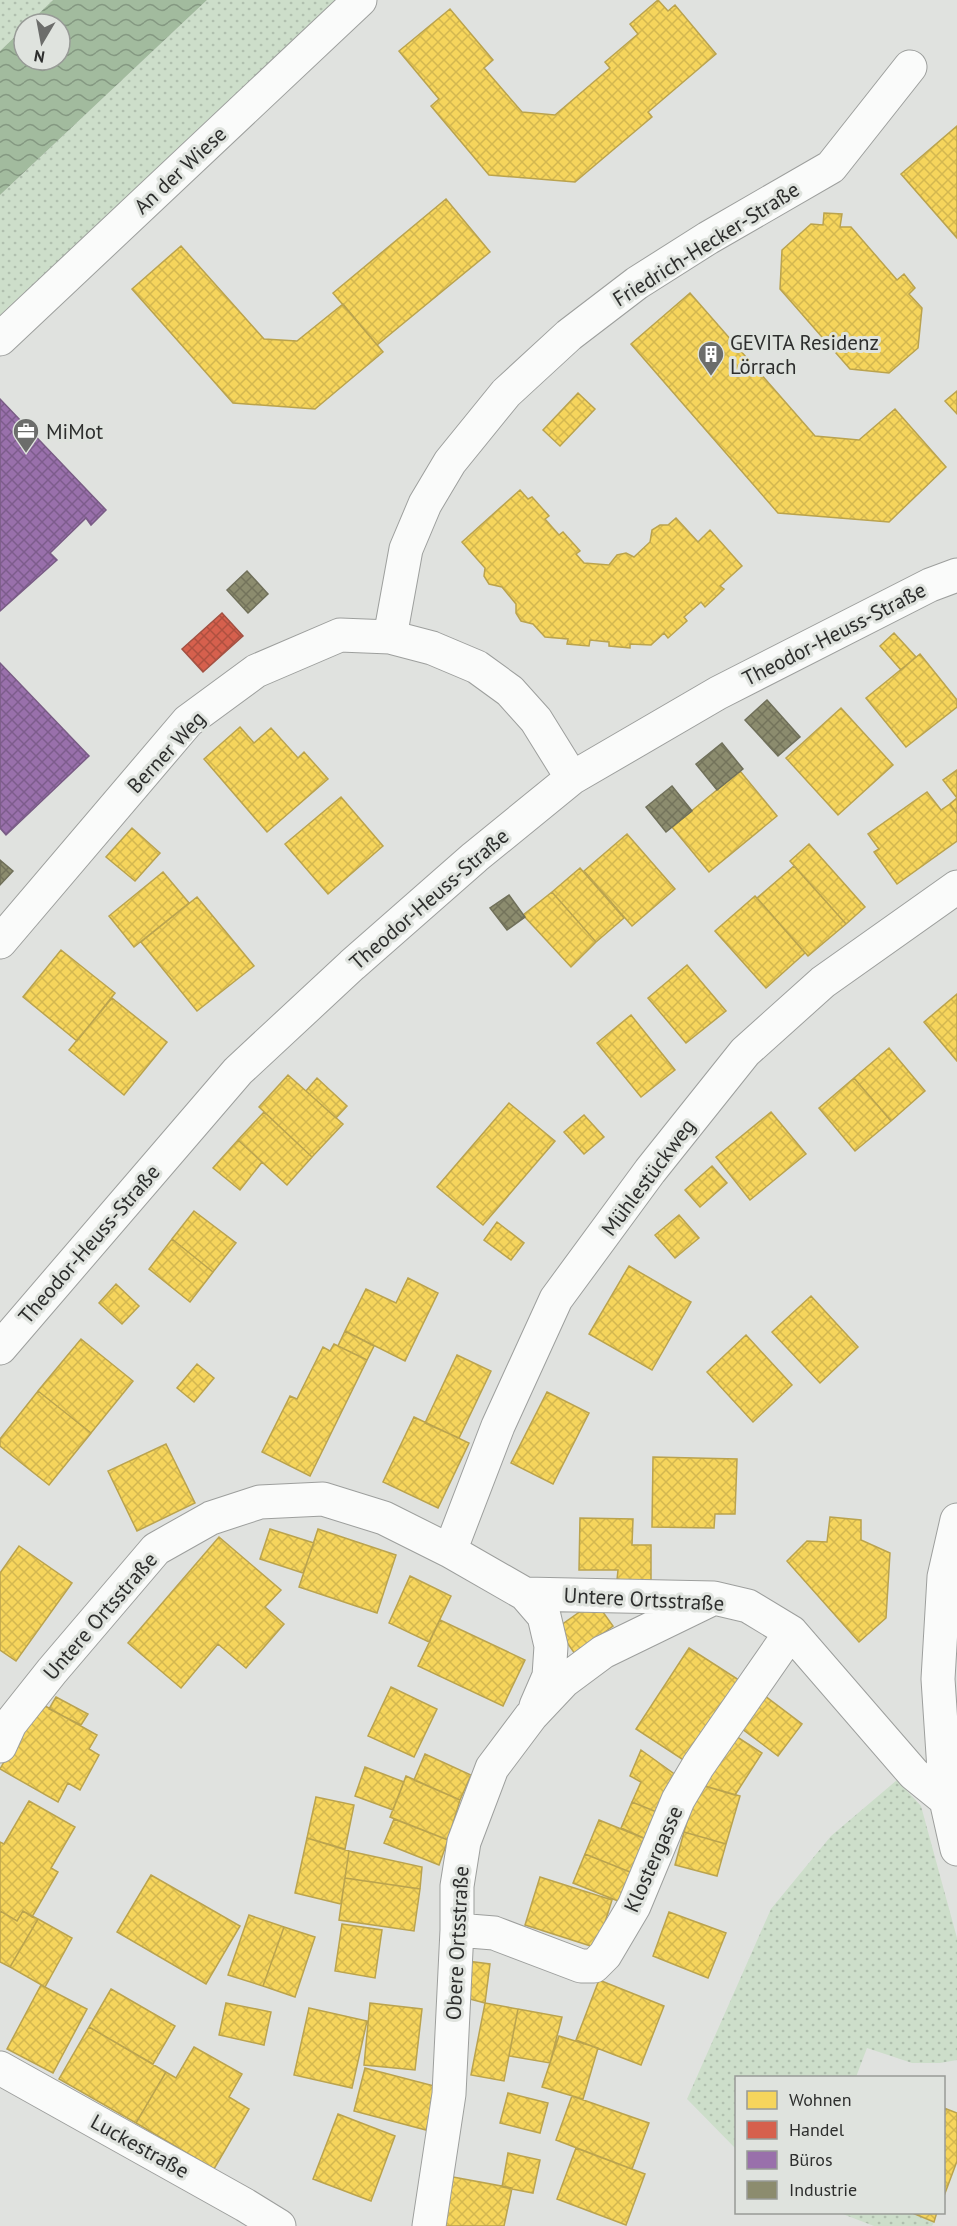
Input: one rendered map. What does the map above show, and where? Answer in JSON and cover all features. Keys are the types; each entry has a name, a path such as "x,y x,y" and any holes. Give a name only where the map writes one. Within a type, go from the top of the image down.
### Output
{"street":[{"name":"An der Wiese","path":"0,339 360,0"},
{"name":"Friedrich-Hecker-Straße","path":"390,637 406,549 425,504 450,462 506,393 569,335 637,283 708,238 831,168 910,67"},
{"name":"Theodor-Heuss-Straße","path":"0,1348 238,1071 445,881 572,778 718,693 930,585 957,575"},
{"name":"Berner Weg","path":"0,942 188,721 256,671 340,634 390,637 432,648 477,667 510,691 536,720 572,778"},
{"name":"Mühlestückweg","path":"450,1551 498,1426 556,1299 650,1171 745,1052 823,982 957,887"},
{"name":"Untere Ortsstraße","path":"0,1746 10,1724 156,1549 210,1518 260,1502 322,1498 384,1518 450,1551 525,1594 544,1616 551,1646 549,1676 531,1716"},
{"path":"957,1520 944,1577 938,1679 946,1800 957,1849"},
{"name":"Untere Ortsstraße","path":"525,1594 714,1598 748,1606 791,1632 914,1774 946,1800"},
{"name":"Obere Ortsstraße","path":"429,2226 449,2094 457,1930 456,1886 464,1842 492,1768 531,1716 564,1682 603,1652 714,1598"},
{"name":"Klostergasse","path":"457,1930 494,1933 581,1966 594,1966 605,1955 634,1906 678,1800 698,1766 791,1632"},
{"name":"Luckestraße","path":"0,2068 279,2226"}],"shaded area":[{"path":"0,0 53,0 40,12 12,12 12,40 0,51"},
{"path":"207,0 342,0 0,316 0,195"},
{"path":"897,1780 921,1806 957,1938 957,2060 940,2063 912,2063 867,2048 856,2076 735,2076 735,2148 687,2099 771,1909 831,1836"},
{"path":"843,2214 913,2214 934,2222 932,2226 874,2226"}],"water":[{"path":"53,0 207,0 0,195 0,51 12,40 12,72 72,72 72,12 40,12"}],"building: Wohnen":[{"path":"658,0 668,11 675,5 716,54 648,112 652,117 575,182 489,175 431,106 439,99 399,51 450,9 493,60 484,68 522,112 555,115 610,68 605,62 638,34 630,24"},
{"path":"957,126 957,238 901,174"},
{"path":"446,199 490,252 377,345 333,293"},
{"name":"GEVITA Residenz Lörrach","path":"824,213 842,214 840,227 851,227 897,280 904,274 915,288 909,294 922,308 918,348 889,373 850,369 780,289 782,250 811,224 823,225"},
{"path":"181,246 264,339 297,341 343,304 383,352 315,409 233,403 132,289"},
{"name":"GEVITA Residenz Lörrach","path":"690,293 815,436 859,440 895,409 946,467 889,522 778,513 631,344"},
{"path":"957,391 957,414 945,401"},
{"path":"578,393 595,409 560,446 543,430"},
{"path":"520,490 528,499 532,497 549,516 545,519 559,535 563,532 580,551 576,554 584,563 609,565 617,555 626,553 634,557 650,542 652,530 660,525 668,525 676,518 698,542 710,530 742,566 720,586 724,589 705,607 701,602 684,617 687,621 668,638 664,633 651,645 630,644 630,648 609,646 609,642 590,640 589,646 567,644 568,639 545,637 533,624 521,621 516,613 516,604 502,587 489,584 484,576 485,568 462,542"},
{"path":"894,633 916,657 901,670 880,646"},
{"path":"920,654 957,700 957,707 906,747 866,698"},
{"path":"841,708 893,765 838,815 786,758"},
{"path":"240,727 254,743 271,728 298,758 304,752 328,779 267,832 204,759"},
{"path":"957,770 957,798 943,780"},
{"path":"740,771 777,816 709,872 672,827"},
{"path":"927,792 941,810 950,804 957,814 957,841 897,884 874,852 879,849 868,834"},
{"path":"341,797 383,846 328,894 285,844"},
{"path":"957,798 957,814 950,804"},
{"path":"132,828 160,853 135,881 106,857"},
{"path":"627,834 675,889 632,926 584,871"},
{"path":"809,844 865,907 846,924 790,861"},
{"path":"794,866 846,924 808,956 757,898"},
{"path":"580,868 624,918 596,942 552,892"},
{"path":"163,872 189,903 134,947 109,916"},
{"path":"552,892 596,942 571,967 523,915"},
{"path":"755,896 805,953 766,988 715,931"},
{"path":"197,897 254,966 197,1011 141,942"},
{"path":"61,950 115,993 77,1041 23,997"},
{"path":"687,965 726,1011 686,1043 648,998"},
{"path":"957,994 957,1061 924,1022"},
{"path":"112,998 167,1042 124,1095 69,1050"},
{"path":"631,1015 675,1070 641,1097 597,1043"},
{"path":"889,1048 925,1091 891,1121 854,1078"},
{"path":"288,1075 343,1124 312,1157 259,1107"},
{"path":"317,1078 347,1106 336,1118 306,1091"},
{"path":"854,1078 891,1121 855,1151 819,1108"},
{"path":"509,1103 555,1141 483,1225 437,1187"},
{"path":"264,1112 312,1157 287,1185 238,1140"},
{"path":"771,1112 806,1154 750,1200 716,1157"},
{"path":"584,1115 604,1137 584,1154 564,1132"},
{"path":"238,1140 262,1162 240,1190 213,1168"},
{"path":"712,1166 727,1183 700,1207 685,1190"},
{"path":"194,1211 236,1243 213,1272 172,1239"},
{"path":"679,1215 699,1238 675,1258 655,1235"},
{"path":"497,1222 524,1243 511,1260 484,1240"},
{"path":"172,1239 213,1272 190,1302 149,1269"},
{"path":"629,1266 691,1302 652,1370 589,1334"},
{"path":"408,1278 438,1293 405,1361 345,1331 366,1289 396,1303"},
{"path":"116,1284 139,1306 122,1324 99,1303"},
{"path":"811,1296 858,1347 820,1383 772,1332"},
{"path":"345,1331 374,1346 367,1360 338,1346"},
{"path":"746,1335 792,1385 753,1422 707,1372"},
{"path":"81,1339 133,1381 91,1433 38,1391"},
{"path":"334,1344 367,1360 310,1476 262,1452 290,1396 297,1399 323,1347 330,1351"},
{"path":"457,1355 491,1371 459,1438 425,1423"},
{"path":"197,1364 214,1378 194,1402 177,1388"},
{"path":"38,1391 91,1433 49,1485 0,1446 0,1439"},
{"path":"547,1392 589,1413 553,1484 511,1463"},
{"path":"414,1417 469,1443 438,1508 383,1482"},
{"path":"166,1444 195,1503 137,1531 108,1471"},
{"path":"653,1457 737,1459 735,1514 715,1514 714,1528 652,1527"},
{"path":"830,1517 861,1520 861,1540 890,1553 886,1618 859,1642 787,1561 807,1541 827,1542"},
{"path":"580,1518 633,1519 632,1545 651,1545 651,1580 617,1580 618,1570 579,1570"},
{"path":"270,1529 314,1543 303,1573 260,1559"},
{"path":"318,1529 396,1555 377,1613 299,1587"},
{"path":"219,1537 281,1590 265,1607 284,1624 246,1668 218,1644 181,1688 128,1643"},
{"path":"19,1546 72,1583 16,1661 0,1650 0,1573"},
{"path":"410,1576 451,1596 429,1642 389,1623"},
{"path":"595,1601 613,1626 575,1654 557,1628"},
{"path":"440,1620 525,1660 503,1706 418,1666"},
{"path":"689,1648 742,1682 688,1763 636,1729"},
{"path":"391,1687 437,1709 414,1757 368,1736"},
{"path":"761,1693 802,1724 778,1756 737,1725"},
{"path":"56,1697 88,1714 81,1725 49,1709"},
{"path":"38,1702 97,1735 89,1749 99,1755 80,1790 68,1783 58,1802 0,1769"},
{"path":"731,1733 762,1753 735,1795 698,1784"},
{"path":"641,1750 680,1778 664,1815 632,1802 641,1782 630,1776"},
{"path":"425,1754 471,1775 460,1800 414,1780"},
{"path":"365,1767 404,1782 393,1810 355,1796"},
{"path":"406,1776 460,1800 448,1840 390,1817"},
{"path":"698,1784 740,1796 726,1844 684,1832"},
{"path":"316,1797 354,1805 345,1849 307,1838"},
{"path":"29,1801 75,1827 51,1868 58,1872 32,1917 23,1911 17,1921 0,1911 0,1842 4,1844"},
{"path":"632,1802 664,1815 653,1842 621,1828"},
{"path":"394,1819 448,1840 439,1865 384,1843"},
{"path":"599,1820 653,1842 640,1876 585,1854"},
{"path":"684,1832 726,1844 717,1876 675,1865"},
{"path":"307,1838 349,1851 341,1904 295,1893"},
{"path":"349,1851 422,1867 420,1889 345,1878"},
{"path":"585,1854 640,1876 628,1905 573,1883"},
{"path":"151,1875 240,1926 206,1984 117,1932"},
{"path":"540,1877 612,1900 597,1948 525,1925"},
{"path":"345,1878 420,1889 414,1931 339,1920"},
{"path":"0,1911 17,1921 23,1911 38,1919 10,1967 0,1962"},
{"path":"669,1912 726,1933 708,1978 653,1956"},
{"path":"249,1915 284,1927 263,1986 228,1975"},
{"path":"38,1919 72,1938 45,1987 10,1967"},
{"path":"342,1924 382,1930 375,1978 335,1971"},
{"path":"284,1927 315,1937 295,1997 263,1986"},
{"path":"467,1961 490,1964 485,2003 462,1997"},
{"path":"599,1980 664,2006 641,2065 576,2040"},
{"path":"41,1985 87,2009 53,2073 7,2049"},
{"path":"111,1989 175,2026 153,2064 89,2027"},
{"path":"226,2003 271,2012 264,2045 219,2035"},
{"path":"370,2003 422,2009 415,2070 364,2065"},
{"path":"485,2003 518,2009 504,2081 471,2075"},
{"path":"309,2008 367,2021 352,2088 294,2075"},
{"path":"518,2009 562,2017 550,2063 509,2056"},
{"path":"89,2027 166,2072 136,2123 59,2079"},
{"path":"559,2036 598,2048 583,2099 542,2087"},
{"path":"194,2047 242,2074 229,2097 249,2109 214,2169 136,2123 166,2072 176,2078"},
{"path":"365,2068 438,2087 426,2130 354,2111"},
{"path":"508,2093 548,2103 540,2133 500,2123"},
{"path":"572,2096 649,2123 632,2169 556,2140"},
{"path":"945,2108 957,2113 957,2161 945,2193"},
{"path":"338,2114 395,2136 371,2201 313,2179"},
{"path":"576,2148 645,2174 626,2225 557,2199"},
{"path":"508,2153 540,2160 533,2193 502,2187"},
{"path":"453,2177 512,2188 504,2226 443,2226"},
{"path":"915,2214 936,2214 934,2222"}],"building: Handel":[{"path":"222,613 243,636 203,672 182,649"}],"building: Büros":[{"name":"MiMot","path":"0,399 106,510 91,525 86,518 50,553 57,560 0,611"},
{"path":"0,663 89,756 6,835 0,828"}],"building: Industrie":[{"path":"247,571 268,594 248,613 227,590"},
{"path":"767,700 800,737 778,756 745,720"},
{"path":"722,743 743,769 717,790 696,764"},
{"path":"672,786 692,811 666,832 646,807"},
{"path":"0,860 13,871 0,885"},
{"path":"509,895 525,917 507,930 490,908"}],"place":[{"name":"GEVITA Residenz Lörrach","path":"711,377"},
{"name":"MiMot","path":"26,454"}]}
